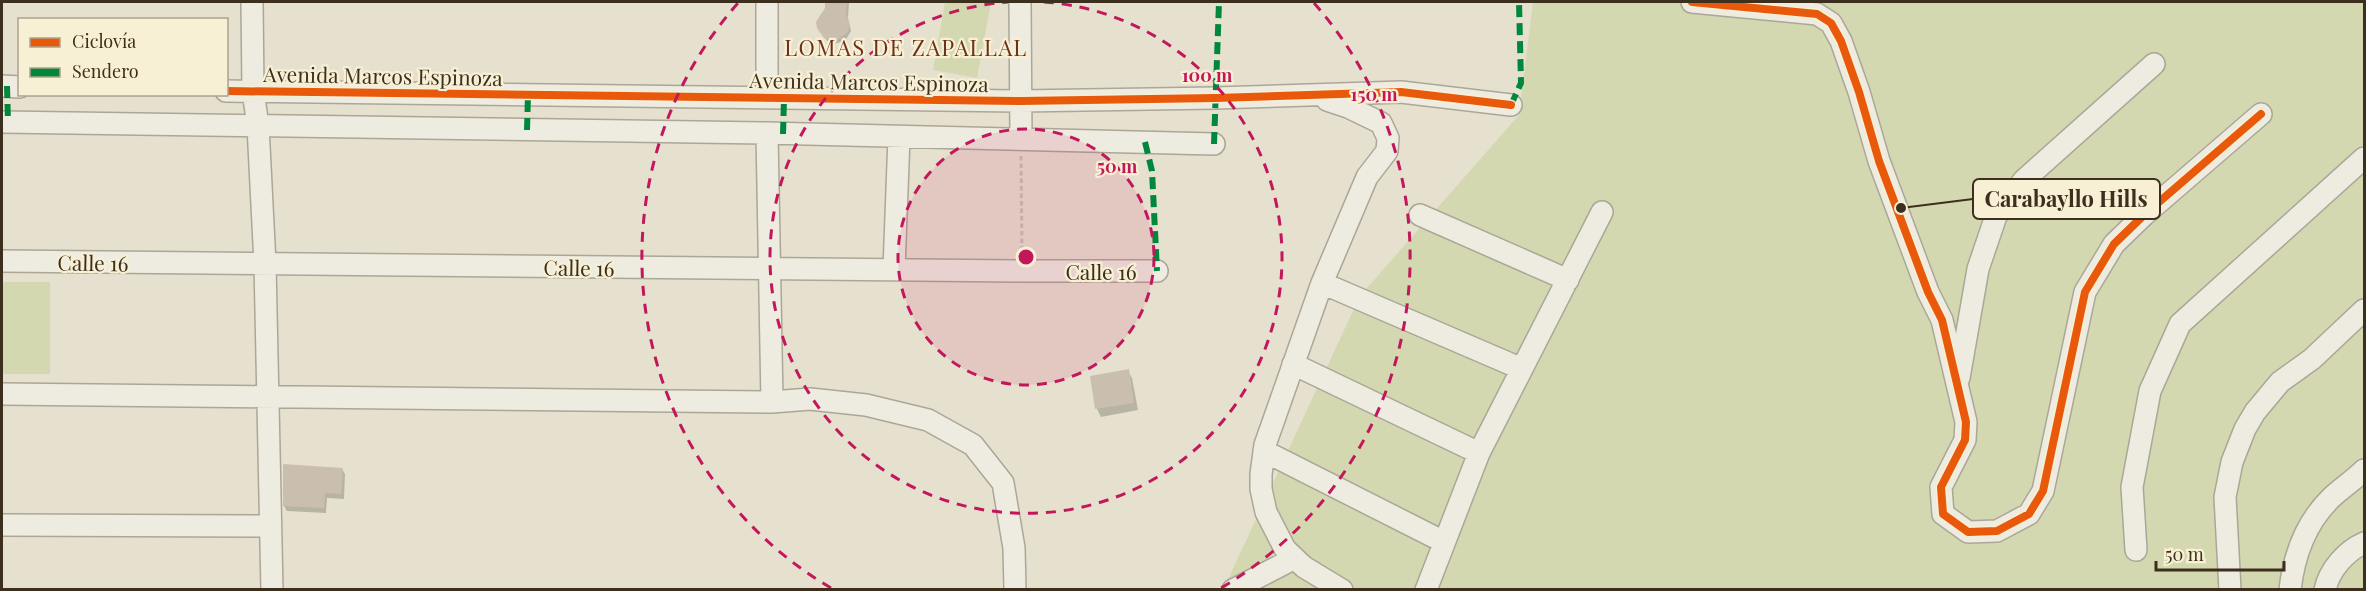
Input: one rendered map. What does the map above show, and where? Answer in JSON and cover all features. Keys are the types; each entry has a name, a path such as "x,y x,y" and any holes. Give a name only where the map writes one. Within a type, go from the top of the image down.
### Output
{"street":[{"path":"252,2 253,91 258,126 265,264 273,590"},
{"path":"767,2 767,98"},
{"path":"1020,2 1021,139"},
{"path":"1692,2 1817,14 1831,23 1840,40 1859,92 1879,161 1928,292 1942,320 1966,422 1965,440 1941,487 1943,514 1968,532 1997,531 2029,514 2043,491 2085,292 2114,244 2144,215 2261,114"},
{"path":"1958,384 1978,269 1996,216 2024,180 2154,64"},
{"path":"2,86 18,87"},
{"name":"Avenida Marcos Espinoza","path":"228,91 1020,101 1401,92 1511,105"},
{"path":"1309,95 1374,118 1385,129 1388,138 1387,151 1367,177 1322,283 1264,451 1260,474 1263,501 1277,536 1293,559 1342,590"},
{"path":"2,122 767,133 1214,144"},
{"path":"767,133 771,402"},
{"path":"894,269 899,137"},
{"path":"2136,550 2132,487 2150,391 2180,324 2364,158"},
{"path":"1426,590 1479,453 1602,212"},
{"path":"1420,215 1568,280"},
{"name":"Calle 16","path":"2,261 1157,271"},
{"path":"1322,283 1522,369"},
{"path":"2230,590 2225,497 2232,462 2245,429 2255,412 2280,382 2312,359 2364,310"},
{"path":"1293,364 1479,453"},
{"path":"2,394 771,402 810,399 866,405 928,420 973,446 1003,483 1014,548 1015,590"},
{"path":"1264,451 1444,542"},
{"path":"2290,590 2297,554 2311,523 2330,499 2364,470"},
{"path":"2,525 270,526"},
{"path":"2325,590 2339,562 2364,543"},
{"path":"1233,590 1293,559"}],"path":[{"path":"1021,139 1022,271"}],"green space":[{"path":"945,2 991,3 977,78 933,70"},
{"path":"1533,2 2364,2 2364,589 1223,590 1360,296 1519,115"},
{"path":"3,282 50,282 50,374 3,374"}],"building":[{"path":"825,2 847,2 846,13 850,25 848,32 837,40 824,38 817,28 816,22 825,8"},
{"path":"1129,369 1134,403 1095,409 1090,376"},
{"path":"283,464 343,468 341,494 325,493 324,508 283,506"}],"marked path":[{"path":"1214,144 1219,2"},
{"path":"1511,105 1521,83 1519,2"},
{"path":"7,86 8,122"},
{"path":"527,130 528,95"},
{"path":"783,134 784,99"},
{"path":"1145,142 1152,171 1157,271"}],"cycle path":[{"path":"1692,2 1817,14 1831,23 1841,41 1879,161 1928,292 1942,320 1966,422 1965,440 1941,487 1943,514 1968,532 1997,531 2029,514 2043,491 2085,292 2114,244 2144,215 2261,114"},
{"path":"228,91 1020,101 1401,92 1511,105"}],"place":[{"name":"Carabayllo Hills","path":"1901,208"}],"district":[{"name":"LOMAS DE ZAPALLAL","path":"906,47"}]}
